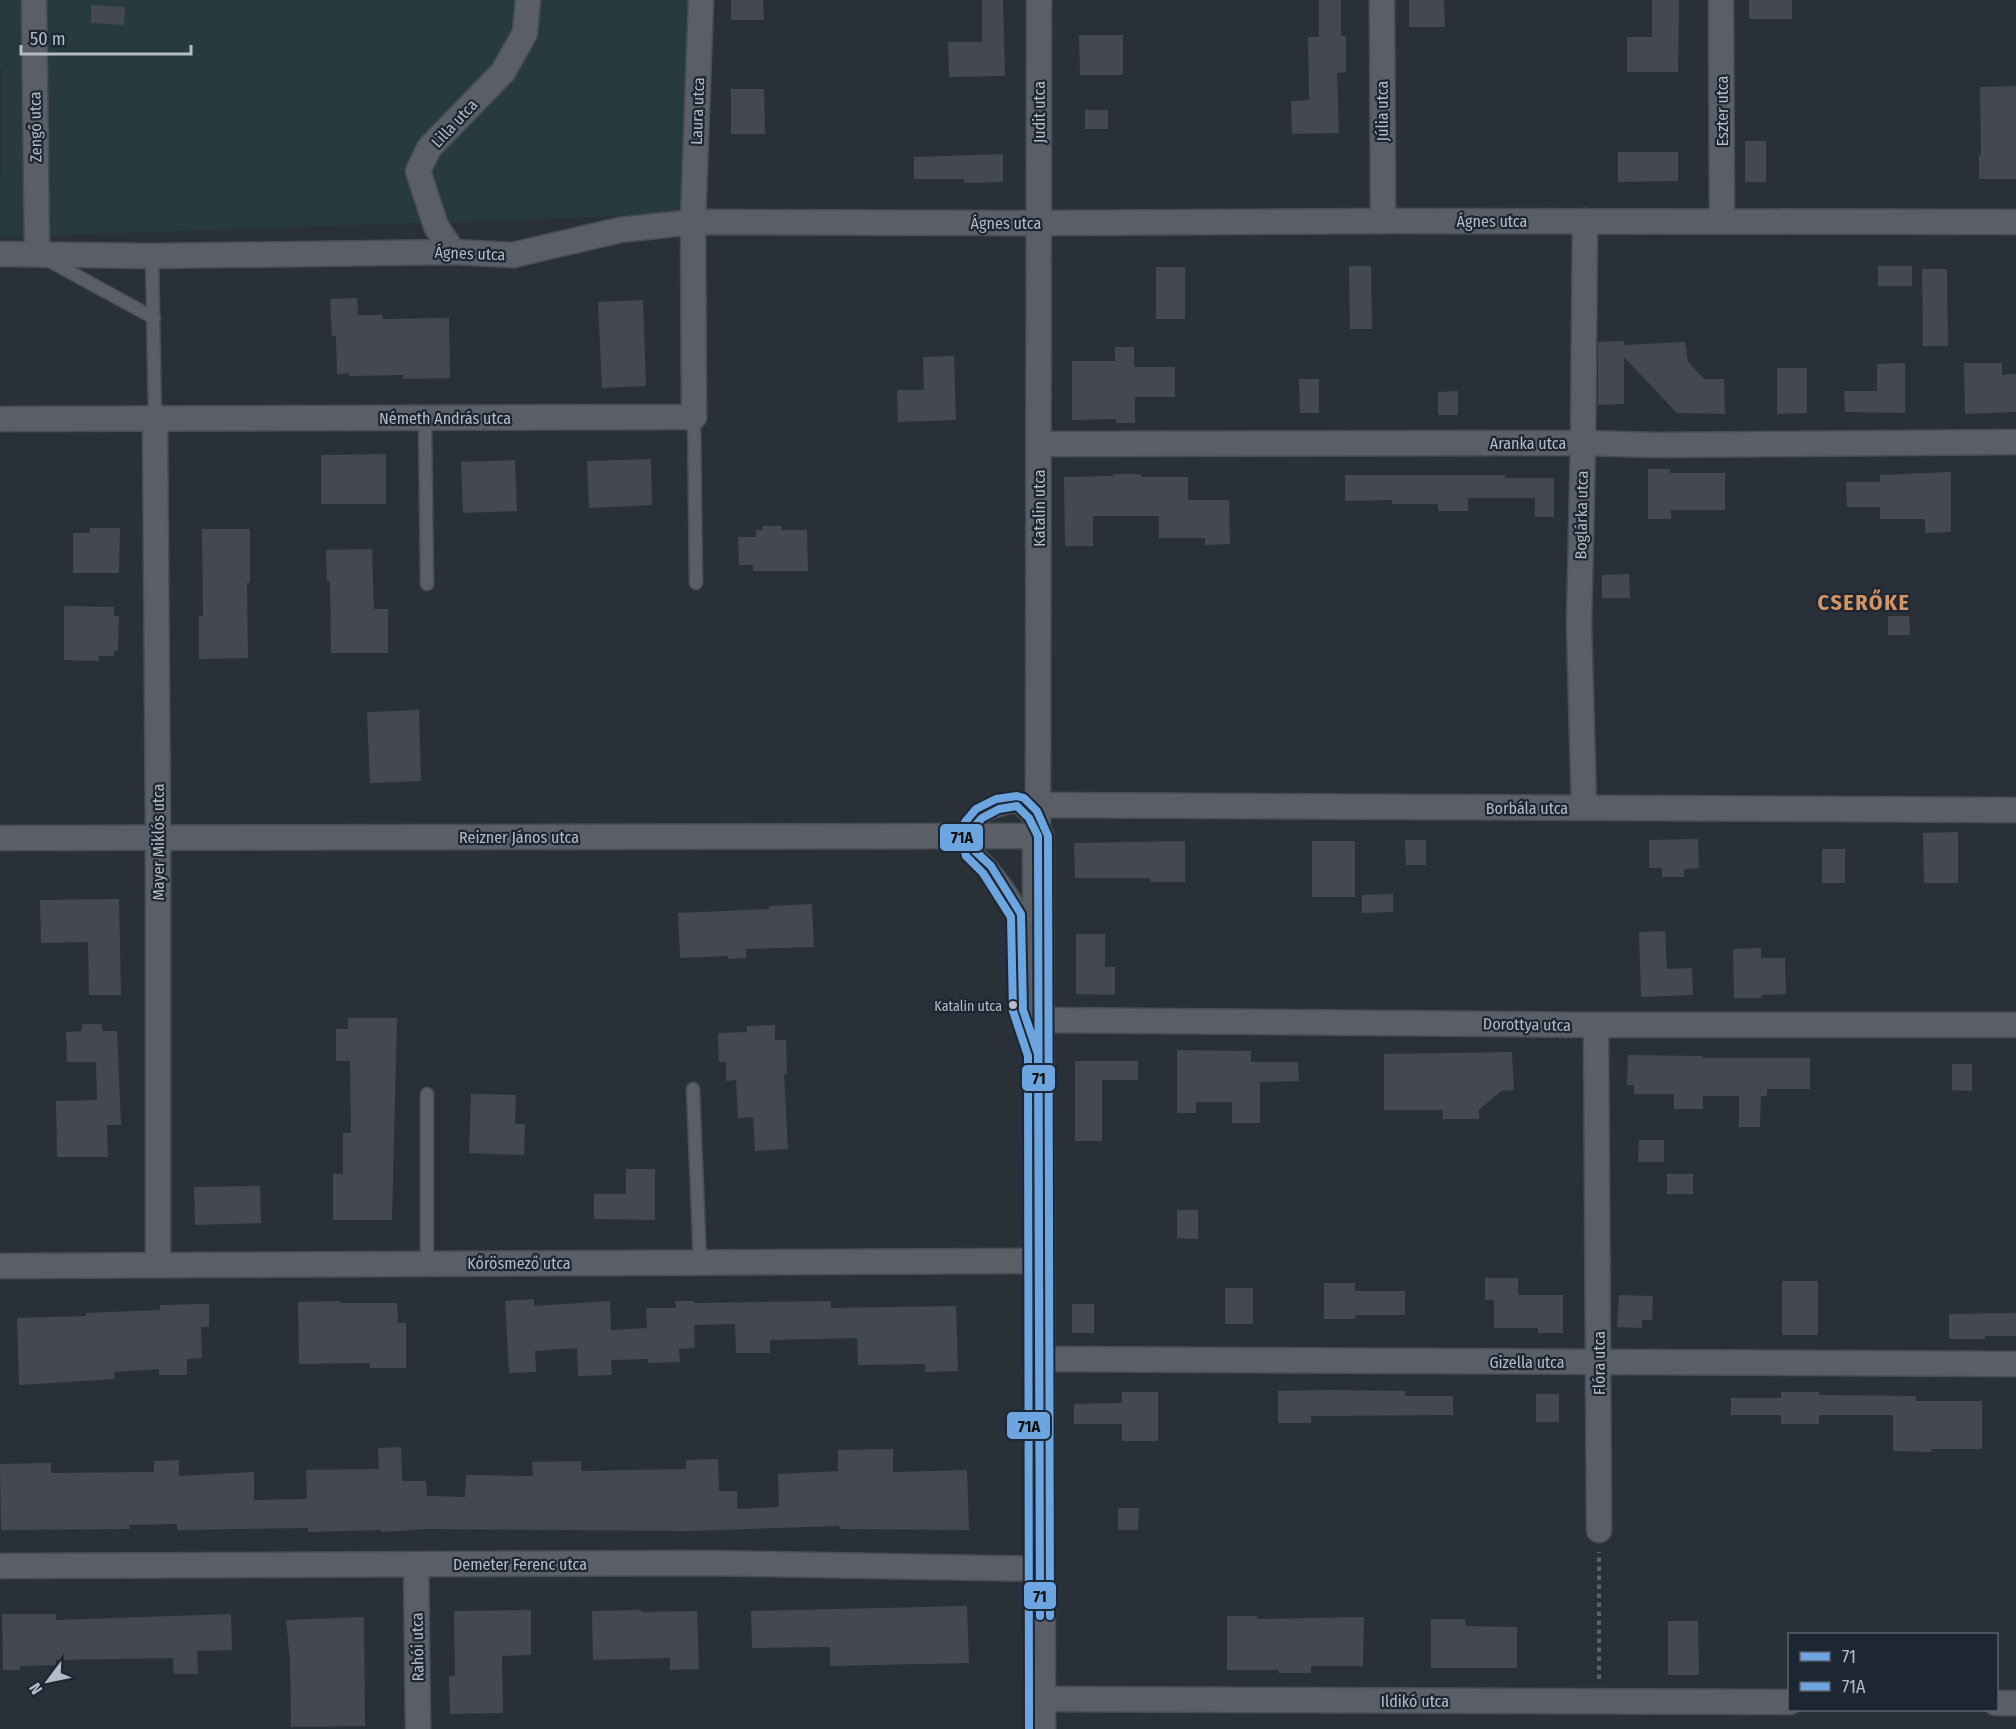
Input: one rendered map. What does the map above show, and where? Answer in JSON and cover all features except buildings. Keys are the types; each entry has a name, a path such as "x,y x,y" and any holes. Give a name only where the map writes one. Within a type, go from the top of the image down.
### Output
{"street":[{"name":"Zengő utca","path":"34,0 37,254"},
{"name":"Lilla utca","path":"453,252 436,226 418,171 429,148 502,72 525,33 528,0"},
{"name":"Laura utca","path":"693,222 701,0"},
{"name":"Judit utca","path":"1039,0 1040,223"},
{"name":"Júlia utca","path":"1382,0 1383,221"},
{"name":"Eszter utca","path":"1721,0 1722,221"},
{"name":"Ágnes utca","path":"0,254 152,256 453,252 513,255 620,230 693,222 2016,222"},
{"path":"693,222 694,417"},
{"name":"Boglárka utca","path":"1584,808 1579,624 1585,222"},
{"name":"Katalin utca","path":"1040,223 1038,805 1040,1729"},
{"name":"Németh András utca","path":"0,419 694,417"},
{"name":"Mayer Miklós utca","path":"155,419 158,1265"},
{"name":"Aranka utca","path":"1039,444 1583,443 1656,445 2016,442"},
{"name":"Borbála utca","path":"1038,805 2016,810"},
{"name":"Reizner János utca","path":"0,838 1038,836"},
{"name":"Dorottya utca","path":"1038,1020 2016,1026"},
{"name":"Flóra utca","path":"1596,1025 1599,1530"},
{"name":"Kőrösmező utca","path":"0,1266 1039,1261"},
{"name":"Gizella utca","path":"1039,1359 2016,1364"},
{"name":"Demeter Ferenc utca","path":"0,1566 705,1563 1040,1569"},
{"name":"Rahói utca","path":"416,1564 418,1729"},
{"name":"Ildikó utca","path":"1040,1699 1788,1702"},
{"path":"1998,1703 2016,1703"}],"lane":[{"path":"37,254 154,318"},
{"path":"152,256 155,419"},
{"path":"694,417 696,583"},
{"path":"425,418 427,584"},
{"path":"971,836 975,851 991,866 1021,914 1023,1010 1038,1054"},
{"path":"693,1089 700,1263"},
{"path":"427,1094 427,1264"}],"path":[{"path":"1599,1530 1599,1702"}],"green space":[{"path":"0,0 690,0 688,214 0,237 2,71 0,68"}],"transit line":[{"name":"71A","path":"1029,1729 1028,1056 1013,1011 1011,917 983,873 966,856 961,835 965,822 976,809 996,799 1017,796 1024,798 1037,811 1048,836 1050,1616"},
{"name":"71","path":"1017,806 1029,818 1038,836 1040,1616 1038,1054 1023,1010 1021,914 991,866 975,851 971,836 974,827 982,818 999,809 1017,806"}],"place":[{"name":"Katalin utca","path":"1013,1005"}],"district":[{"name":"CSERŐKE","path":"1864,602"}]}
